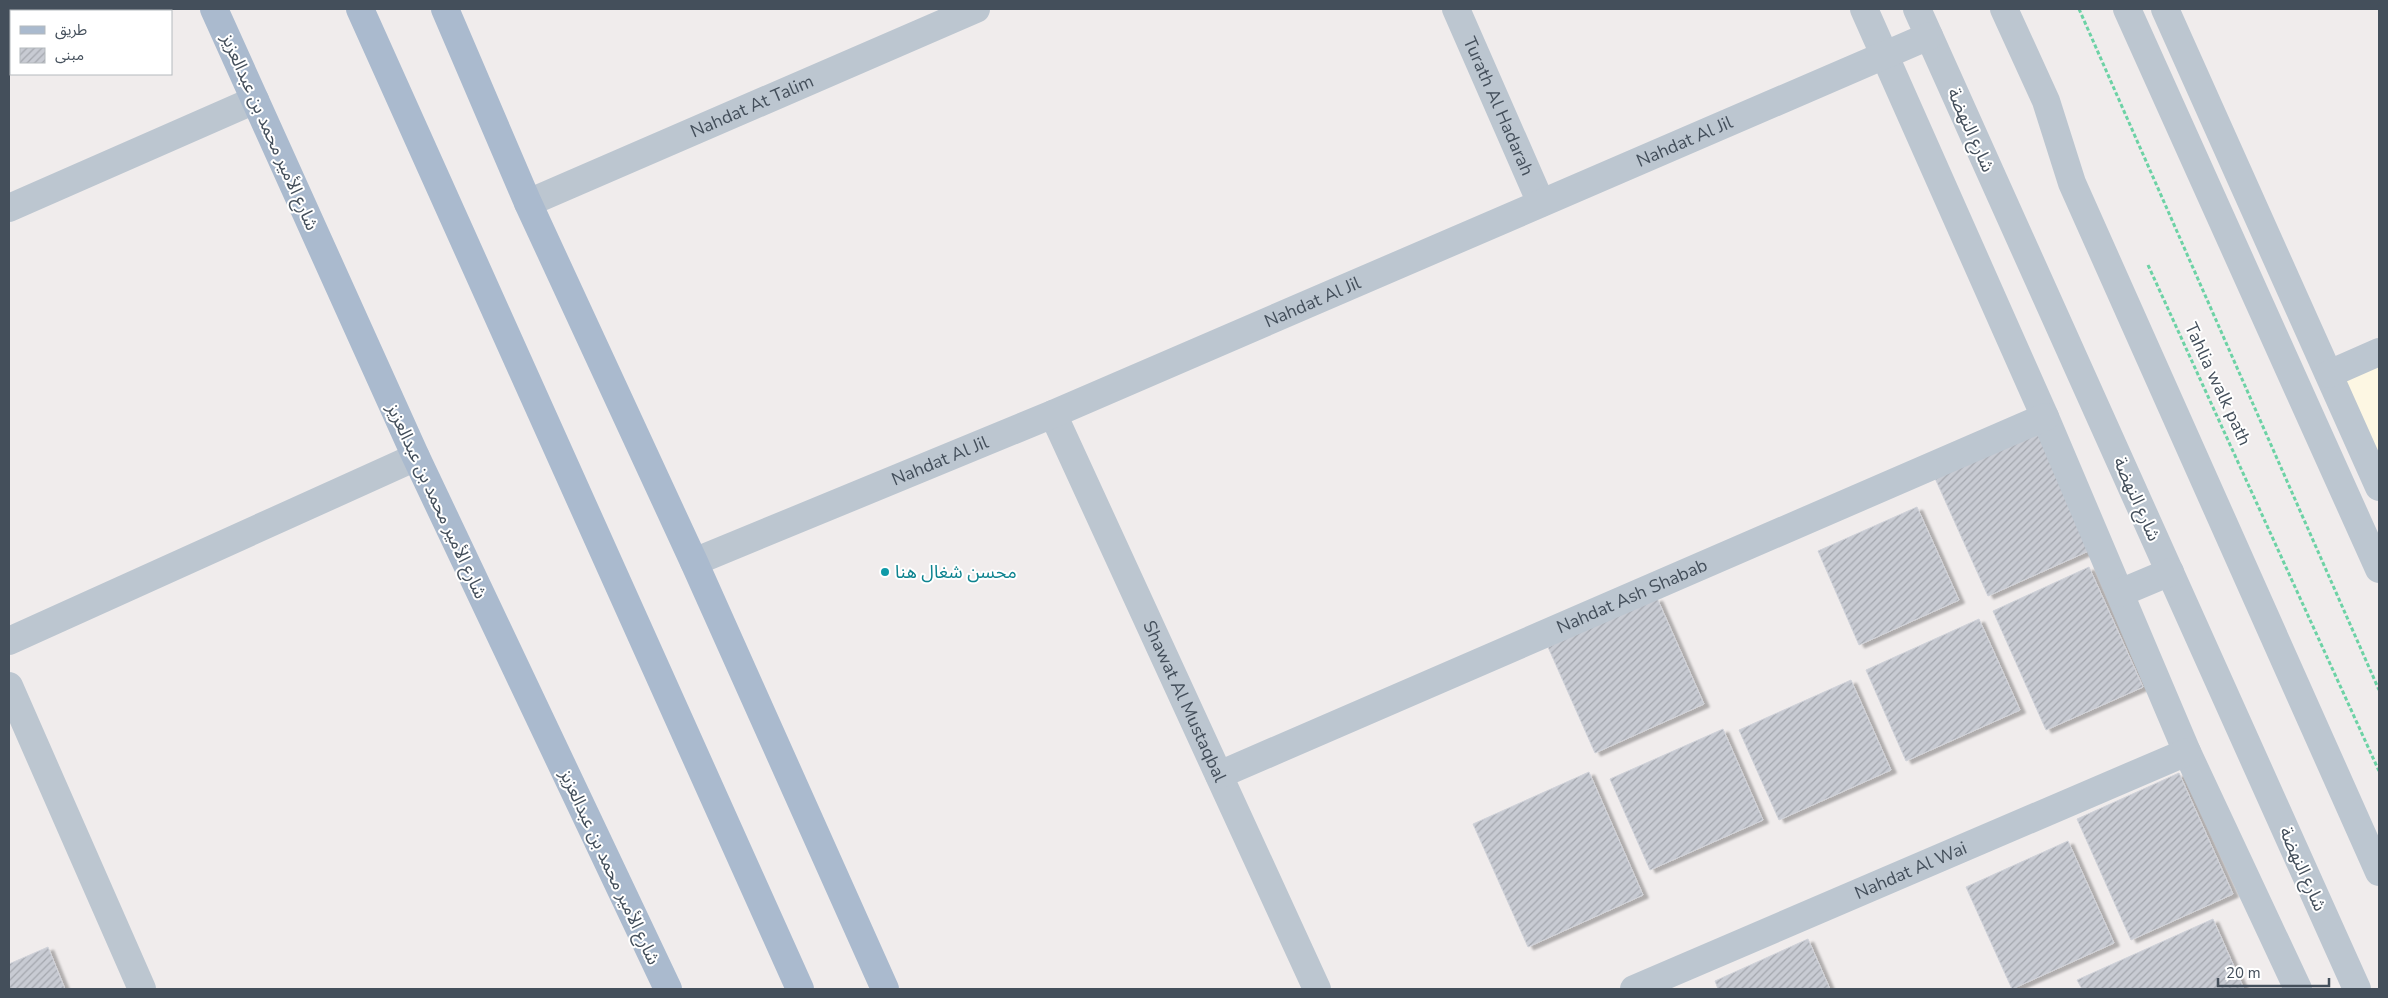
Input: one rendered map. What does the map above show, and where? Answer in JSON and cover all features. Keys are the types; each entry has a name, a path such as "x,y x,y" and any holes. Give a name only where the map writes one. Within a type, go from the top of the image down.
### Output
{"main road":[{"name":"شارع الأمير محمد بن عبدالعزيز","path":"214,9 416,457 668,989"},
{"path":"360,9 800,989"},
{"path":"445,9 528,203 694,562 886,989"}],"street":[{"name":"Nahdat At Talim","path":"528,203 976,9"},
{"name":"Turath Al Hadarah","path":"1456,9 1541,203"},
{"path":"1864,9 2045,417 2187,752 2298,989"},
{"name":"شارع النهضة","path":"1918,9 2358,989"},
{"path":"2004,9 2046,101 2072,183 2379,872"},
{"path":"2127,9 2379,569"},
{"path":"2165,9 2379,487"},
{"name":"Nahdat Al Jil","path":"694,562 1052,414 1929,36"},
{"path":"9,208 255,100"},
{"path":"2329,374 2379,352"},
{"name":"Shawat Al Mustaqbal","path":"1052,414 1318,989"},
{"name":"Nahdat Ash Shabab","path":"1219,775 2045,417"},
{"path":"9,641 416,457"},
{"path":"2120,593 2170,572"},
{"path":"9,686 142,989"},
{"name":"Nahdat Al Wai","path":"1634,989 2187,752"}],"path":[{"name":"Tahlia walk path","path":"2079,9 2379,690"},
{"name":"Tahlia walk path","path":"2146,262 2379,771"}],"shaded area":[{"path":"2379,352 2379,487 2329,374"}],"building":[{"path":"2039,429 2093,549 1988,596 1934,476"},
{"path":"1917,507 1959,600 1859,645 1818,551"},
{"path":"2089,567 2143,687 2046,730 1993,611"},
{"path":"1657,598 1704,704 1595,753 1548,647"},
{"path":"1979,619 2020,710 1906,761 1866,670"},
{"path":"1851,680 1891,770 1779,820 1739,730"},
{"path":"1723,729 1763,820 1650,870 1610,779"},
{"path":"1589,772 1643,895 1528,947 1473,824"},
{"path":"2179,773 2233,894 2131,940 2077,819"},
{"path":"2068,841 2114,943 2012,989 1966,887"},
{"path":"2213,919 2244,989 2082,989 2077,980"},
{"path":"1808,939 1830,989 1718,989 1715,981"},
{"path":"48,947 65,989 9,989 9,964"}],"place":[{"name":"محسن شغال هنا","path":"885,572"}]}
